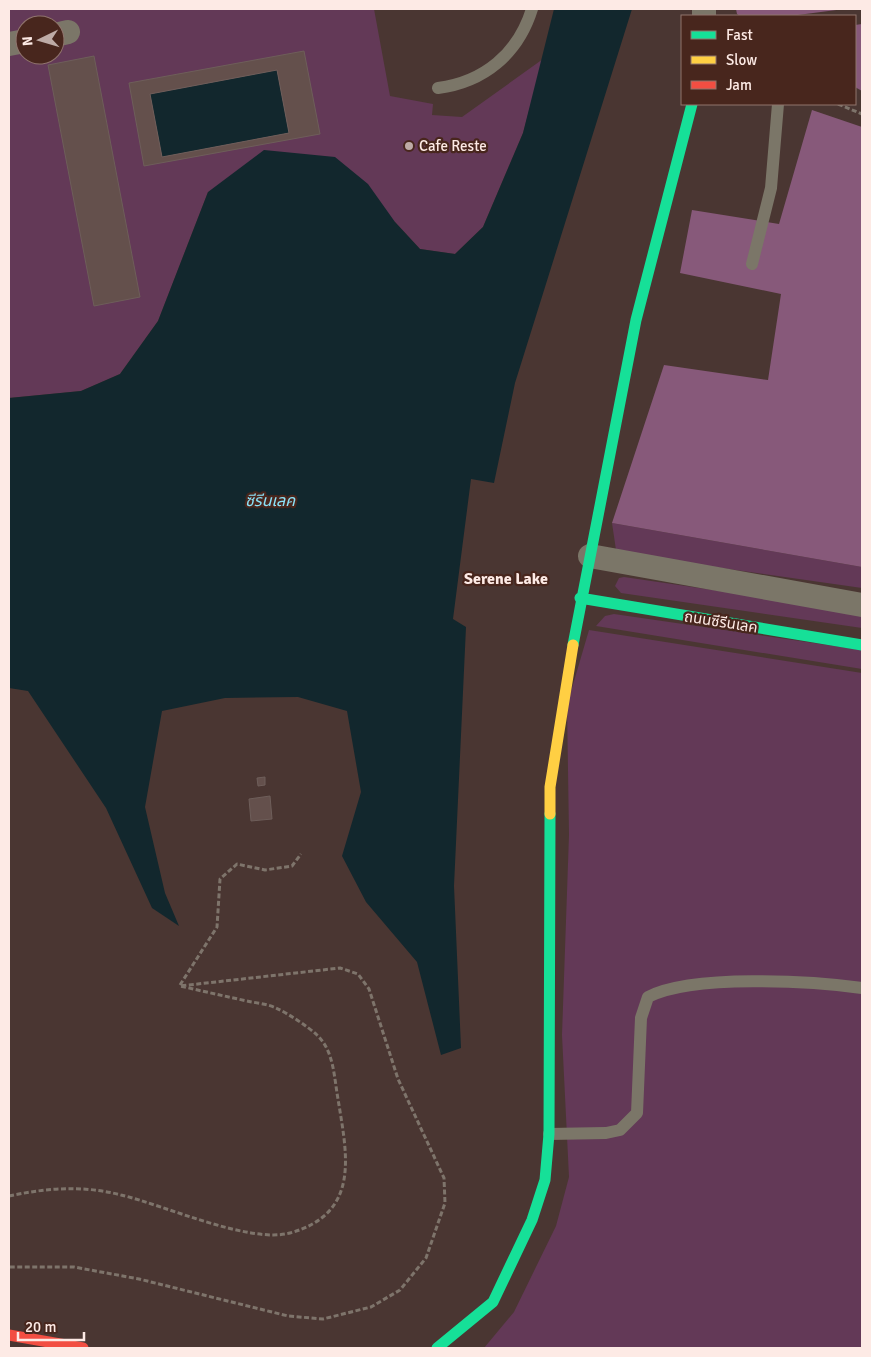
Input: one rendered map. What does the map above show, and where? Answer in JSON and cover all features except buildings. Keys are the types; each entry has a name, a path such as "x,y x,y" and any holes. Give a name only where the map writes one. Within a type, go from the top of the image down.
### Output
{"street":[{"path":"436,1348 493,1302 532,1220 545,1180 549,1134 550,787 580,598 590,556 636,320 692,105"},
{"path":"590,556 862,604"},
{"name":"ถนนซีรีนเลค","path":"580,598 862,645"},
{"path":"9,1335 83,1348"}],"lane":[{"path":"438,88 473,80 503,60 514,46 532,9"},
{"path":"752,264 771,188 778,105"},
{"path":"549,1134 606,1133 620,1130 637,1113 641,1018 648,997 662,990 717,983 788,982 862,988"}],"path":[{"path":"840,105 862,114"},
{"path":"180,986 217,927 220,879 237,864 265,870 292,866 301,854"},
{"path":"9,1267 74,1267 139,1279 288,1316 323,1319 371,1307 400,1290 426,1258 445,1203 444,1178 412,1113 398,1079 369,989 358,974 340,968 180,986"},
{"path":"9,1196 36,1190 79,1187 120,1194 229,1227 266,1235 289,1233 306,1226 332,1210 345,1182 347,1151 330,1053 317,1036 276,1008 180,986"}],"shaded area":[{"path":"9,9 374,9 390,96 433,104 432,115 462,117 543,59 523,133 483,227 455,254 420,249 395,222 208,192 158,321 120,374 81,391 9,398"},
{"path":"736,9 844,9 798,15 737,14"},
{"path":"862,24 862,91 856,88 856,25"},
{"path":"812,110 862,127 862,567 612,523 664,365 768,380 781,294 680,273 692,210 779,224"},
{"path":"612,523 862,567 862,588 622,554 616,550"},
{"path":"624,577 862,612 862,628 621,593 615,586 619,578"},
{"path":"614,614 862,650 862,669 596,626 605,616"},
{"path":"589,630 862,673 862,1348 484,1348 514,1312 556,1226 569,1177 562,1035 569,835 567,705"}],"water":[{"name":"ซีรีนเลค","path":"554,9 632,9 515,383 494,483 471,479 453,619 466,627 454,886 461,1048 441,1055 417,962 366,902 342,856 361,792 347,711 298,697 225,698 162,711 145,807 165,893 179,926 152,908 106,808 28,691 9,688 9,398 81,391 120,374 158,321 208,192 264,150 335,157 368,184 395,222 420,249 455,254 483,227 523,133"},
{"path":"277,70 289,133 162,157 150,94"}],"traffic: fast":[{"path":"573,645 636,320 692,105"},
{"path":"580,598 862,645"},
{"path":"437,1348 493,1302 532,1220 545,1180 549,1134 550,814"}],"traffic: slow":[{"path":"550,814 550,787 573,645"}],"traffic: jam":[{"path":"9,1335 83,1348"}],"place":[{"name":"Cafe Reste","path":"409,146"}],"district":[{"name":"Serene Lake","path":"506,578"}]}
